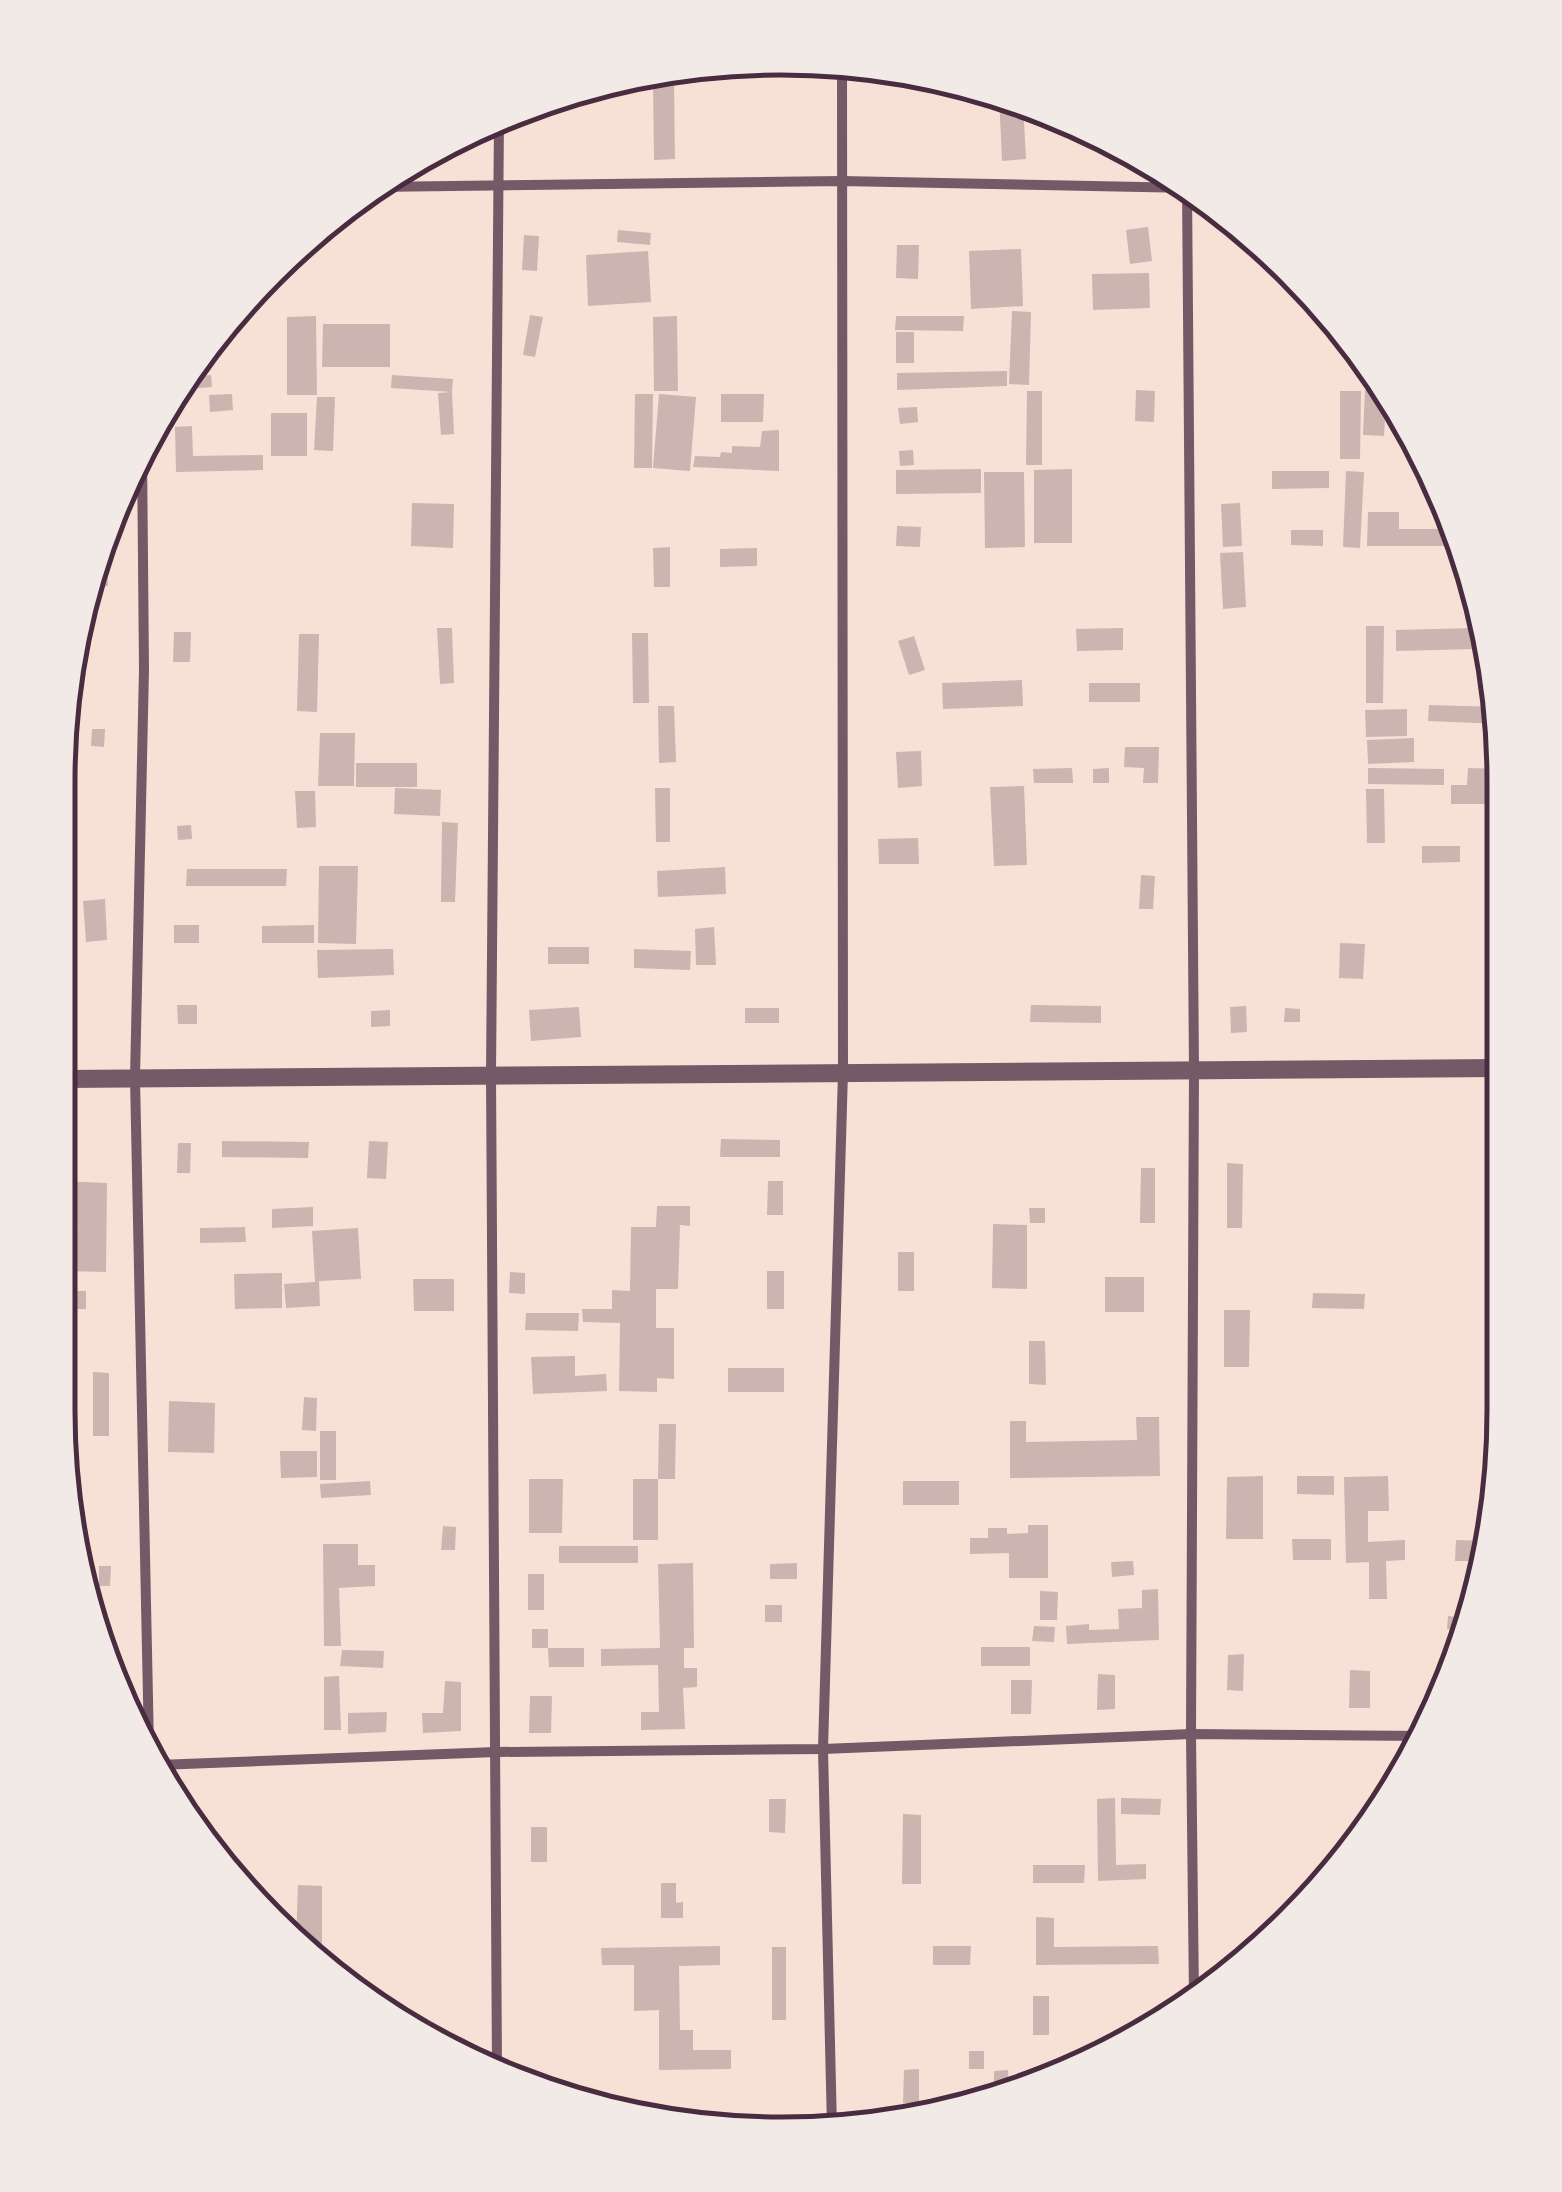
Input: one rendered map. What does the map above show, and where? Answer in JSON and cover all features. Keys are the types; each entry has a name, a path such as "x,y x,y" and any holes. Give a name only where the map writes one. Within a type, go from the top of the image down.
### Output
{"street":[{"path":"832,2115 824,1749 843,1072 842,78"},
{"path":"497,2057 490,1074 500,134"},
{"path":"402,186 842,181 1162,187"},
{"path":"1189,205 1194,1070 1190,1734 1194,1983"},
{"path":"142,482 144,669 135,1078 149,1724"},
{"path":"75,1079 1487,1068"},
{"path":"170,1765 496,1752 824,1749 1190,1734 1407,1736"}],"building":[{"path":"674,84 675,159 654,160 653,87"},
{"path":"1000,110 1024,118 1026,159 1002,161"},
{"path":"1148,227 1152,261 1130,264 1126,230"},
{"path":"618,230 651,233 650,245 617,242"},
{"path":"524,235 539,236 537,271 522,270"},
{"path":"897,245 919,245 918,279 896,278"},
{"path":"1021,249 1023,306 971,309 969,251"},
{"path":"648,251 651,302 588,306 586,255"},
{"path":"1149,273 1150,308 1093,310 1092,274"},
{"path":"1012,311 1031,312 1029,385 1009,384"},
{"path":"530,315 543,317 535,357 523,355"},
{"path":"316,316 317,395 287,395 287,317"},
{"path":"677,316 678,391 654,391 653,317"},
{"path":"896,316 964,316 963,331 895,330"},
{"path":"323,324 390,324 390,367 322,367"},
{"path":"896,332 914,332 914,363 896,363"},
{"path":"1007,371 1007,386 897,390 897,373"},
{"path":"211,375 212,387 194,389 203,376"},
{"path":"392,375 453,379 452,392 391,388"},
{"path":"1368,389 1385,417 1384,436 1363,435"},
{"path":"1136,390 1155,391 1154,422 1135,421"},
{"path":"1027,391 1042,391 1042,465 1026,465"},
{"path":"1340,391 1361,391 1360,459 1340,459"},
{"path":"452,392 454,434 441,435 438,393"},
{"path":"232,394 233,410 210,412 209,395"},
{"path":"635,394 653,394 652,468 634,468"},
{"path":"659,394 696,397 690,471 653,468"},
{"path":"721,394 764,394 763,422 721,422"},
{"path":"317,397 335,397 333,451 314,450"},
{"path":"917,407 918,422 900,424 898,408"},
{"path":"271,413 307,413 307,456 271,456"},
{"path":"192,426 193,456 263,455 263,470 176,472 175,427"},
{"path":"779,430 779,471 693,467 695,456 720,457 721,452 732,453 732,446 760,447 762,431"},
{"path":"913,450 914,465 900,466 899,451"},
{"path":"981,469 981,493 896,494 896,470"},
{"path":"1072,469 1072,543 1034,543 1034,470"},
{"path":"1272,471 1329,471 1329,488 1272,489"},
{"path":"1346,471 1364,472 1360,548 1343,547"},
{"path":"984,472 1024,472 1025,547 985,548"},
{"path":"412,503 454,504 453,548 411,546"},
{"path":"1240,503 1242,546 1223,547 1221,504"},
{"path":"1368,512 1399,512 1399,529 1440,529 1447,546 1367,546"},
{"path":"897,526 921,527 920,547 896,546"},
{"path":"1291,530 1323,530 1323,546 1291,545"},
{"path":"670,547 670,587 654,587 653,548"},
{"path":"757,548 757,566 720,567 720,549"},
{"path":"1243,552 1246,607 1223,609 1220,553"},
{"path":"1366,626 1384,626 1383,703 1366,703"},
{"path":"437,628 452,628 454,683 440,684"},
{"path":"1123,628 1123,650 1077,651 1076,629"},
{"path":"1470,628 1474,649 1396,651 1396,630"},
{"path":"174,632 191,632 190,662 173,662"},
{"path":"632,633 648,633 649,703 633,703"},
{"path":"299,634 319,634 317,712 297,711"},
{"path":"914,636 925,670 909,675 898,641"},
{"path":"1022,680 1023,706 943,709 942,683"},
{"path":"1089,683 1140,683 1140,702 1089,702"},
{"path":"1429,705 1483,707 1484,723 1428,721"},
{"path":"658,706 674,706 676,762 659,763"},
{"path":"1407,709 1407,736 1366,737 1365,710"},
{"path":"92,729 105,729 104,747 91,746"},
{"path":"320,733 355,733 354,786 318,786"},
{"path":"1414,738 1414,762 1368,764 1367,740"},
{"path":"1125,747 1159,747 1158,783 1143,783 1144,768 1124,767"},
{"path":"921,751 922,786 898,788 896,752"},
{"path":"356,763 417,763 417,787 356,787"},
{"path":"1072,768 1073,783 1034,783 1033,769"},
{"path":"1109,768 1109,783 1093,783 1093,769"},
{"path":"1368,768 1444,769 1444,785 1368,784"},
{"path":"1468,768 1486,769 1487,804 1451,804 1451,785 1467,785"},
{"path":"1024,786 1027,865 994,866 990,787"},
{"path":"395,788 441,790 440,816 394,814"},
{"path":"655,788 670,788 670,842 656,842"},
{"path":"1366,789 1384,789 1385,843 1367,843"},
{"path":"295,791 315,791 316,827 297,828"},
{"path":"442,822 458,823 455,902 441,902"},
{"path":"191,825 192,839 178,840 177,826"},
{"path":"918,838 919,864 879,864 878,839"},
{"path":"1422,846 1460,846 1460,862 1422,863"},
{"path":"319,866 358,866 356,944 318,943"},
{"path":"725,867 726,894 658,897 657,871"},
{"path":"187,869 287,869 286,886 186,886"},
{"path":"1141,875 1155,876 1153,909 1139,909"},
{"path":"105,899 107,940 86,942 83,901"},
{"path":"174,925 199,925 199,943 174,943"},
{"path":"314,925 314,943 262,943 262,926"},
{"path":"714,927 716,965 696,965 695,929"},
{"path":"1340,943 1365,944 1363,979 1339,978"},
{"path":"548,947 589,947 589,964 548,964"},
{"path":"393,949 394,975 318,978 317,950"},
{"path":"634,949 691,951 690,970 634,968"},
{"path":"177,1005 197,1005 197,1024 178,1024"},
{"path":"1031,1005 1101,1006 1101,1023 1030,1022"},
{"path":"1246,1006 1247,1032 1231,1033 1230,1007"},
{"path":"579,1007 581,1037 531,1041 529,1010"},
{"path":"745,1008 779,1008 779,1023 745,1023"},
{"path":"1285,1008 1300,1009 1300,1022 1284,1022"},
{"path":"390,1010 390,1026 371,1027 371,1011"},
{"path":"721,1139 780,1140 780,1157 720,1157"},
{"path":"222,1141 309,1142 308,1158 222,1157"},
{"path":"369,1141 388,1142 386,1179 367,1178"},
{"path":"178,1143 191,1143 190,1173 177,1173"},
{"path":"1227,1163 1243,1164 1242,1228 1227,1228"},
{"path":"1141,1168 1155,1168 1155,1223 1140,1223"},
{"path":"768,1181 783,1181 783,1215 767,1215"},
{"path":"75,1182 107,1183 106,1272 75,1271 75,1228 81,1228 75,1228"},
{"path":"657,1206 690,1206 690,1226 680,1225 678,1289 656,1289 656,1328 674,1328 674,1379 657,1378 657,1392 619,1391 620,1323 583,1322 582,1309 612,1309 612,1290 630,1291 631,1227 656,1227"},
{"path":"313,1207 313,1226 272,1228 272,1209"},
{"path":"1029,1208 1045,1208 1045,1223 1030,1223"},
{"path":"993,1224 1027,1225 1027,1289 992,1288"},
{"path":"245,1227 246,1242 200,1243 200,1228"},
{"path":"358,1228 361,1279 319,1281 320,1306 286,1308 284,1284 315,1282 312,1231"},
{"path":"898,1252 914,1252 914,1291 898,1291"},
{"path":"767,1271 784,1271 784,1309 767,1309"},
{"path":"510,1272 525,1273 525,1294 509,1293"},
{"path":"282,1273 282,1308 235,1309 234,1274"},
{"path":"1105,1277 1144,1277 1144,1312 1105,1312"},
{"path":"413,1279 454,1279 454,1311 414,1311"},
{"path":"75,1291 86,1291 86,1309 75,1309"},
{"path":"1313,1293 1365,1294 1364,1309 1312,1308"},
{"path":"1224,1310 1250,1310 1249,1367 1224,1367"},
{"path":"526,1313 579,1313 578,1331 525,1330"},
{"path":"1029,1341 1045,1341 1046,1385 1029,1384"},
{"path":"575,1356 575,1376 606,1374 607,1391 533,1394 531,1357"},
{"path":"728,1368 784,1368 784,1392 728,1392"},
{"path":"93,1372 109,1373 109,1436 93,1436"},
{"path":"304,1397 317,1398 316,1431 302,1430"},
{"path":"169,1401 215,1403 214,1453 168,1452"},
{"path":"1136,1417 1159,1417 1160,1476 1010,1478 1010,1421 1026,1421 1026,1442 1137,1440"},
{"path":"659,1424 676,1424 675,1479 658,1479"},
{"path":"320,1431 336,1431 336,1480 320,1480"},
{"path":"280,1451 317,1451 317,1477 281,1478"},
{"path":"1263,1476 1263,1539 1226,1539 1227,1477"},
{"path":"1297,1476 1334,1476 1334,1495 1297,1494"},
{"path":"1388,1476 1389,1511 1368,1511 1368,1542 1405,1540 1405,1560 1386,1561 1387,1599 1369,1599 1369,1562 1346,1563 1344,1477"},
{"path":"529,1479 563,1479 562,1533 529,1533"},
{"path":"633,1479 658,1479 658,1540 633,1540"},
{"path":"370,1481 371,1495 321,1498 320,1484"},
{"path":"903,1481 959,1481 959,1505 903,1505"},
{"path":"1028,1525 1048,1525 1048,1578 1009,1578 1009,1553 970,1554 970,1538 988,1538 988,1528 1007,1528 1007,1534 1028,1533"},
{"path":"443,1526 456,1527 455,1550 441,1550"},
{"path":"1292,1539 1331,1539 1331,1560 1293,1560"},
{"path":"1456,1540 1474,1541 1470,1561 1455,1561"},
{"path":"323,1544 358,1544 358,1565 375,1565 375,1586 339,1588 341,1646 324,1646"},
{"path":"559,1546 638,1546 638,1563 559,1563"},
{"path":"1133,1561 1134,1575 1112,1577 1111,1562"},
{"path":"693,1563 694,1648 684,1648 684,1668 697,1668 697,1687 683,1688 685,1729 641,1730 641,1712 659,1712 658,1665 601,1666 601,1649 660,1648 658,1564"},
{"path":"797,1563 797,1579 770,1579 770,1564"},
{"path":"99,1566 111,1566 110,1586 99,1586"},
{"path":"528,1574 544,1574 544,1610 528,1610"},
{"path":"1158,1589 1159,1640 1067,1644 1066,1626 1089,1624 1089,1630 1119,1629 1118,1609 1142,1608 1142,1590"},
{"path":"1040,1591 1058,1592 1057,1620 1040,1620"},
{"path":"765,1605 782,1605 782,1622 765,1622"},
{"path":"1448,1616 1456,1617 1453,1629 1447,1629"},
{"path":"1034,1626 1055,1627 1054,1642 1032,1641"},
{"path":"532,1629 548,1629 548,1648 532,1648"},
{"path":"981,1647 1030,1647 1030,1666 981,1666"},
{"path":"548,1648 584,1648 584,1667 549,1667"},
{"path":"342,1650 384,1651 383,1668 340,1666"},
{"path":"1244,1654 1243,1691 1227,1690 1228,1655"},
{"path":"1350,1670 1370,1671 1370,1708 1349,1708"},
{"path":"1098,1674 1115,1675 1115,1709 1097,1710"},
{"path":"339,1676 341,1730 324,1730 324,1677"},
{"path":"1011,1680 1032,1680 1031,1714 1011,1714"},
{"path":"445,1681 461,1682 461,1731 423,1733 422,1713 443,1713"},
{"path":"530,1696 552,1696 551,1733 529,1733"},
{"path":"387,1712 386,1732 348,1734 348,1713"},
{"path":"1115,1798 1116,1865 1146,1864 1146,1879 1098,1881 1097,1799"},
{"path":"1121,1798 1161,1799 1160,1815 1121,1814"},
{"path":"769,1799 786,1799 785,1833 769,1832"},
{"path":"903,1814 921,1815 921,1884 902,1884"},
{"path":"531,1827 547,1827 547,1862 531,1862"},
{"path":"1033,1865 1085,1865 1084,1883 1033,1883"},
{"path":"661,1883 676,1883 676,1903 683,1902 683,1918 661,1918"},
{"path":"298,1885 322,1886 322,1947 297,1924"},
{"path":"1036,1917 1054,1918 1054,1947 1158,1946 1159,1964 1036,1965"},
{"path":"720,1946 720,1965 679,1966 680,2030 693,2030 693,2050 731,2050 731,2069 659,2070 659,2010 634,2011 634,1965 602,1965 601,1948"},
{"path":"933,1946 971,1946 970,1965 933,1965"},
{"path":"772,1947 786,1947 786,2020 772,2020"},
{"path":"1033,1996 1049,1996 1049,2035 1033,2035"},
{"path":"969,2051 984,2051 984,2069 969,2069"},
{"path":"919,2069 919,2103 903,2103 904,2070"},
{"path":"1008,2070 1009,2080 994,2084 994,2071"}]}
